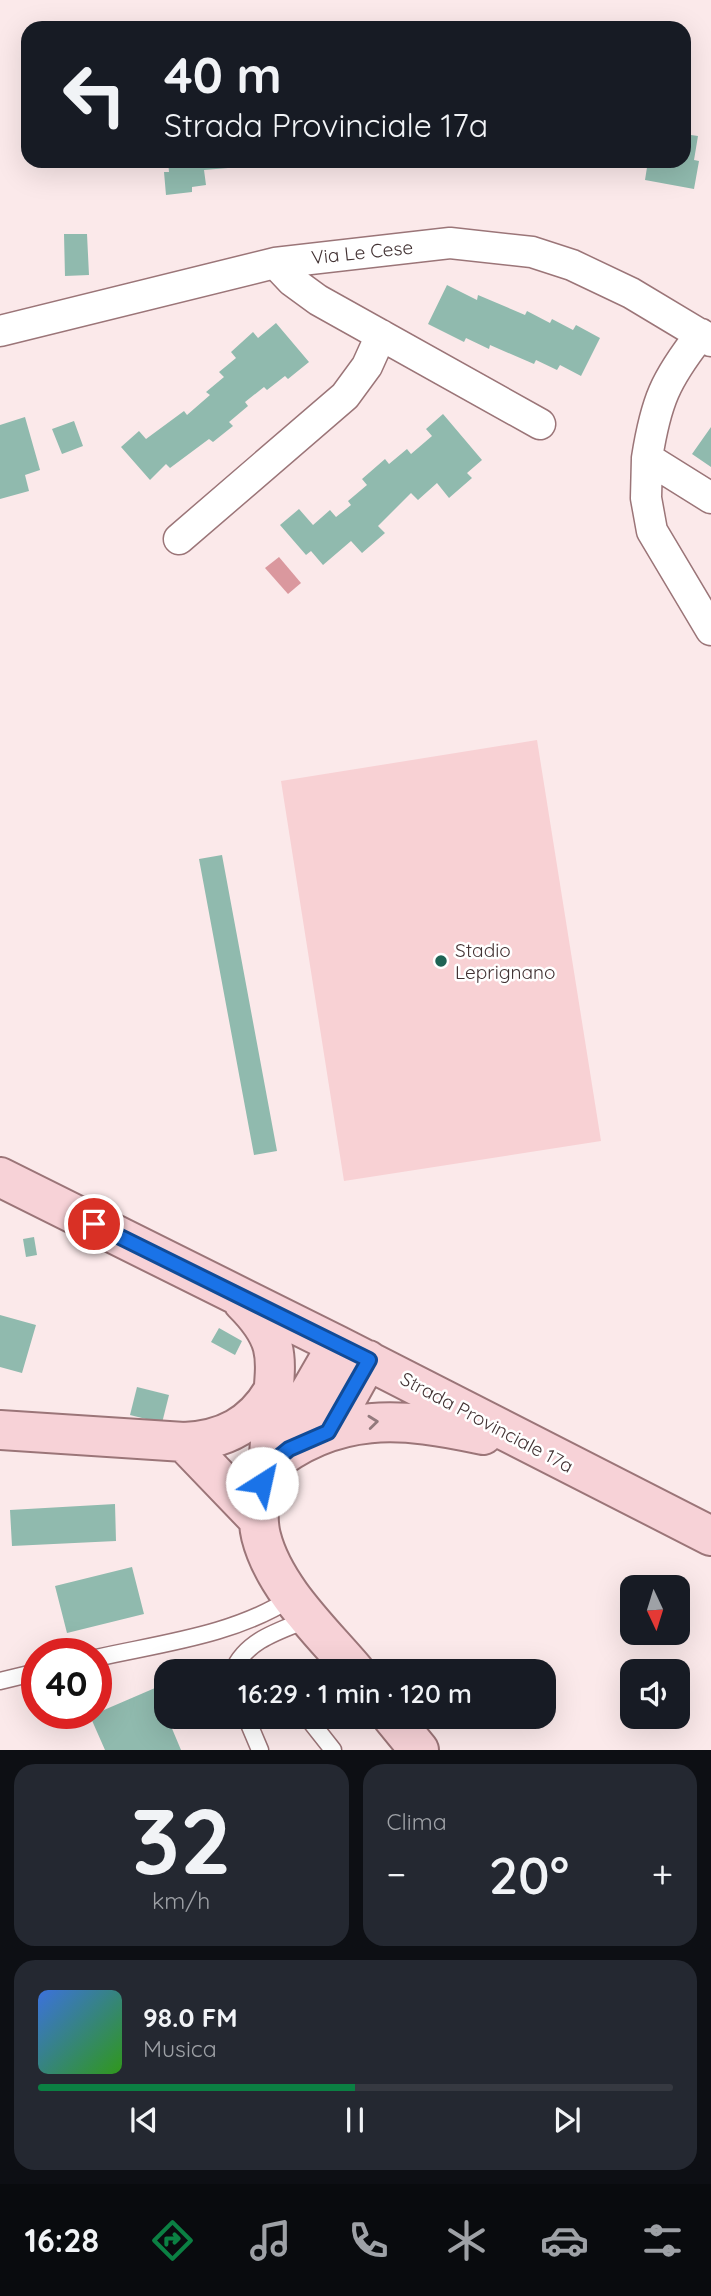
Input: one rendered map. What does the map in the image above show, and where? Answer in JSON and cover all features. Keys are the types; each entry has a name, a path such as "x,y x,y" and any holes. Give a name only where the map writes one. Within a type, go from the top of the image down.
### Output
{"street":[{"name":"Via Le Cese","path":"0,331 275,262 426,245 469,244 511,248 543,255 589,271 706,338"},
{"path":"275,262 308,294 540,424"},
{"path":"179,539 345,396 367,366 381,335"},
{"path":"706,338 677,365 659,399 647,458 646,499 652,531 711,630"},
{"path":"647,458 711,498"},
{"name":"Strada Provinciale 17a","path":"0,1177 711,1536"},
{"path":"234,1293 262,1322 273,1343 277,1368 267,1467 257,1518"},
{"path":"328,1432 353,1353"},
{"path":"267,1467 353,1353"},
{"path":"0,1430 184,1442 209,1440 238,1428 258,1413 274,1391"},
{"path":"267,1467 289,1449 328,1432 370,1422 409,1421 528,1445"},
{"path":"184,1442 257,1518 268,1554 302,1607 345,1659"},
{"path":"402,1729 419,1750"}],"lane":[{"path":"112,1654 232,1627 262,1616 302,1607"},
{"path":"241,1659 248,1648 302,1607"},
{"path":"0,1681 21,1676"},
{"path":"251,1729 260,1750"},
{"path":"316,1729 332,1750"}],"shaded area":[{"path":"279,557 301,583 288,594 265,568"},
{"name":"Stadio Leprignano","path":"537,740 601,1141 344,1181 281,781"}],"building":[{"path":"691,135 698,136 694,160 699,161 694,189 645,180 647,168 691,168"},
{"path":"169,168 228,168 204,170 206,185 192,187 192,192 166,195 164,172 169,172"},
{"path":"64,234 87,234 89,275 65,276"},
{"path":"447,285 477,300 478,295 525,315 527,311 550,323 552,319 573,330 576,325 600,338 581,376 560,365 557,370 536,360 534,364 490,345 489,349 466,338 464,342 428,324"},
{"path":"276,323 309,362 288,379 285,376 267,390 264,387 245,402 248,406 229,422 233,426 213,442 209,439 170,468 166,464 150,480 121,447 139,431 146,439 184,411 187,415 210,395 206,392 224,377 219,372 236,358 231,352 253,332 258,338"},
{"path":"443,414 482,460 467,473 472,478 449,498 437,483 418,500 411,493 378,526 385,533 362,553 351,541 323,565 311,551 306,555 280,525 299,509 313,525 330,510 336,517 351,505 348,501 367,485 362,479 385,459 389,464 407,449 411,454 432,436 426,429"},
{"path":"25,417 40,470 25,475 29,491 0,499 0,425"},
{"path":"74,421 83,446 62,454 52,429"},
{"path":"711,427 711,467 692,454"},
{"path":"222,855 277,1151 254,1155 199,859"},
{"path":"34,1237 37,1255 26,1257 23,1239"},
{"path":"0,1315 36,1325 22,1373 0,1367"},
{"path":"219,1328 242,1341 235,1355 211,1342"},
{"path":"137,1387 169,1395 162,1423 130,1415"},
{"path":"115,1504 116,1541 12,1546 10,1510"},
{"path":"132,1567 144,1614 67,1633 55,1586"},
{"path":"154,1688 154,1729 172,1729 181,1750 105,1750 96,1729 112,1729 112,1707"}],"place":[{"name":"Stadio Leprignano","path":"441,961"}],"route":[{"path":"94,1224 369,1360 328,1432 313,1436 289,1449 267,1467 262,1483"}]}
